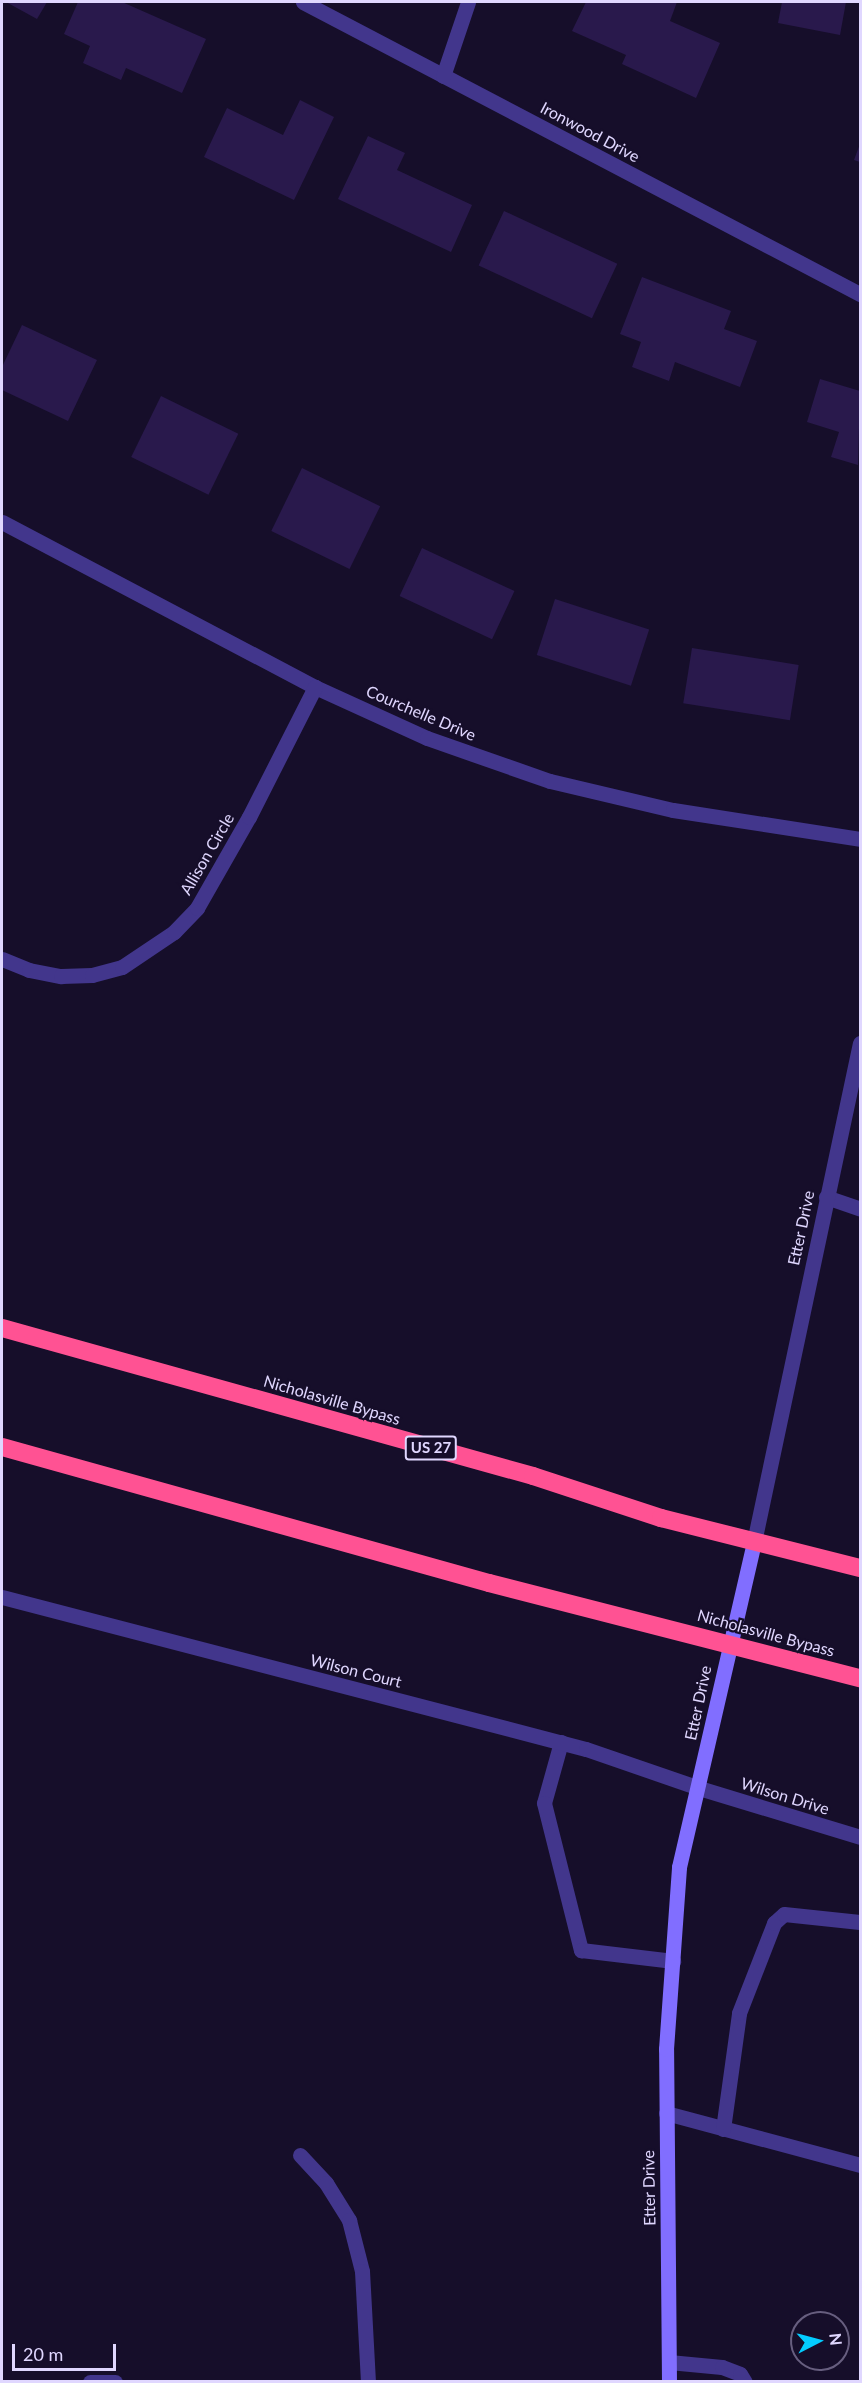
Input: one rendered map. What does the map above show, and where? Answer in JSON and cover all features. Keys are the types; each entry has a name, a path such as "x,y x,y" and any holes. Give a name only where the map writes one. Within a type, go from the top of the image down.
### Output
{"highway":[{"name":"Nicholasville Bypass","path":"2,1328 533,1476 661,1518 861,1568"},
{"name":"Nicholasville Bypass","path":"2,1447 489,1583 861,1678"}],"street":[{"name":"Ironwood Drive","path":"303,2 861,294"},
{"path":"443,76 468,2"},
{"name":"Courchelle Drive","path":"2,522 315,687 428,738 550,781 673,810 861,839"},
{"name":"Allison Circle","path":"2,959 61,976 92,975 122,967 174,932 196,908 249,817 315,687"},
{"name":"Etter Drive","path":"669,2382 666,2049 680,1867 729,1643 754,1542 825,1197 861,1043"},
{"path":"825,1197 861,1209"},
{"name":"Wilson Court","path":"2,1597 561,1742 699,1788"},
{"path":"561,1742 544,1803 581,1950 673,1961"},
{"name":"Wilson Drive","path":"699,1788 861,1837"},
{"path":"723,2128 739,2013 774,1923 784,1914 861,1922"},
{"path":"666,2114 861,2164"},
{"path":"300,2155 326,2183 350,2220 362,2271 368,2382"},
{"path":"669,2362 722,2367 740,2374 745,2382"},
{"path":"90,2382 115,2382"}],"building":[{"path":"6,2 47,2 37,19"},
{"path":"78,2 122,2 206,39 182,93 126,68 121,80 83,63 90,46 64,34"},
{"path":"586,2 677,2 670,21 720,43 696,98 622,64 626,55 572,31"},
{"path":"782,2 846,2 840,35 778,23"},
{"path":"300,100 334,117 294,200 204,157 227,108 283,135"},
{"path":"368,136 405,153 397,170 472,205 451,252 338,199"},
{"path":"860,144 860,162 854,160"},
{"path":"504,211 617,264 592,318 479,265"},
{"path":"642,277 731,311 724,329 757,341 740,387 675,362 669,381 632,367 641,342 620,334"},
{"path":"22,325 97,360 68,421 2,390 2,367"},
{"path":"820,379 860,391 858,465 831,457 839,432 807,422"},
{"path":"161,396 238,434 208,495 131,457"},
{"path":"302,468 380,506 350,569 271,531"},
{"path":"422,548 514,591 492,639 400,596"},
{"path":"555,599 649,630 631,686 537,655"},
{"path":"692,648 799,665 790,720 683,703"}]}
